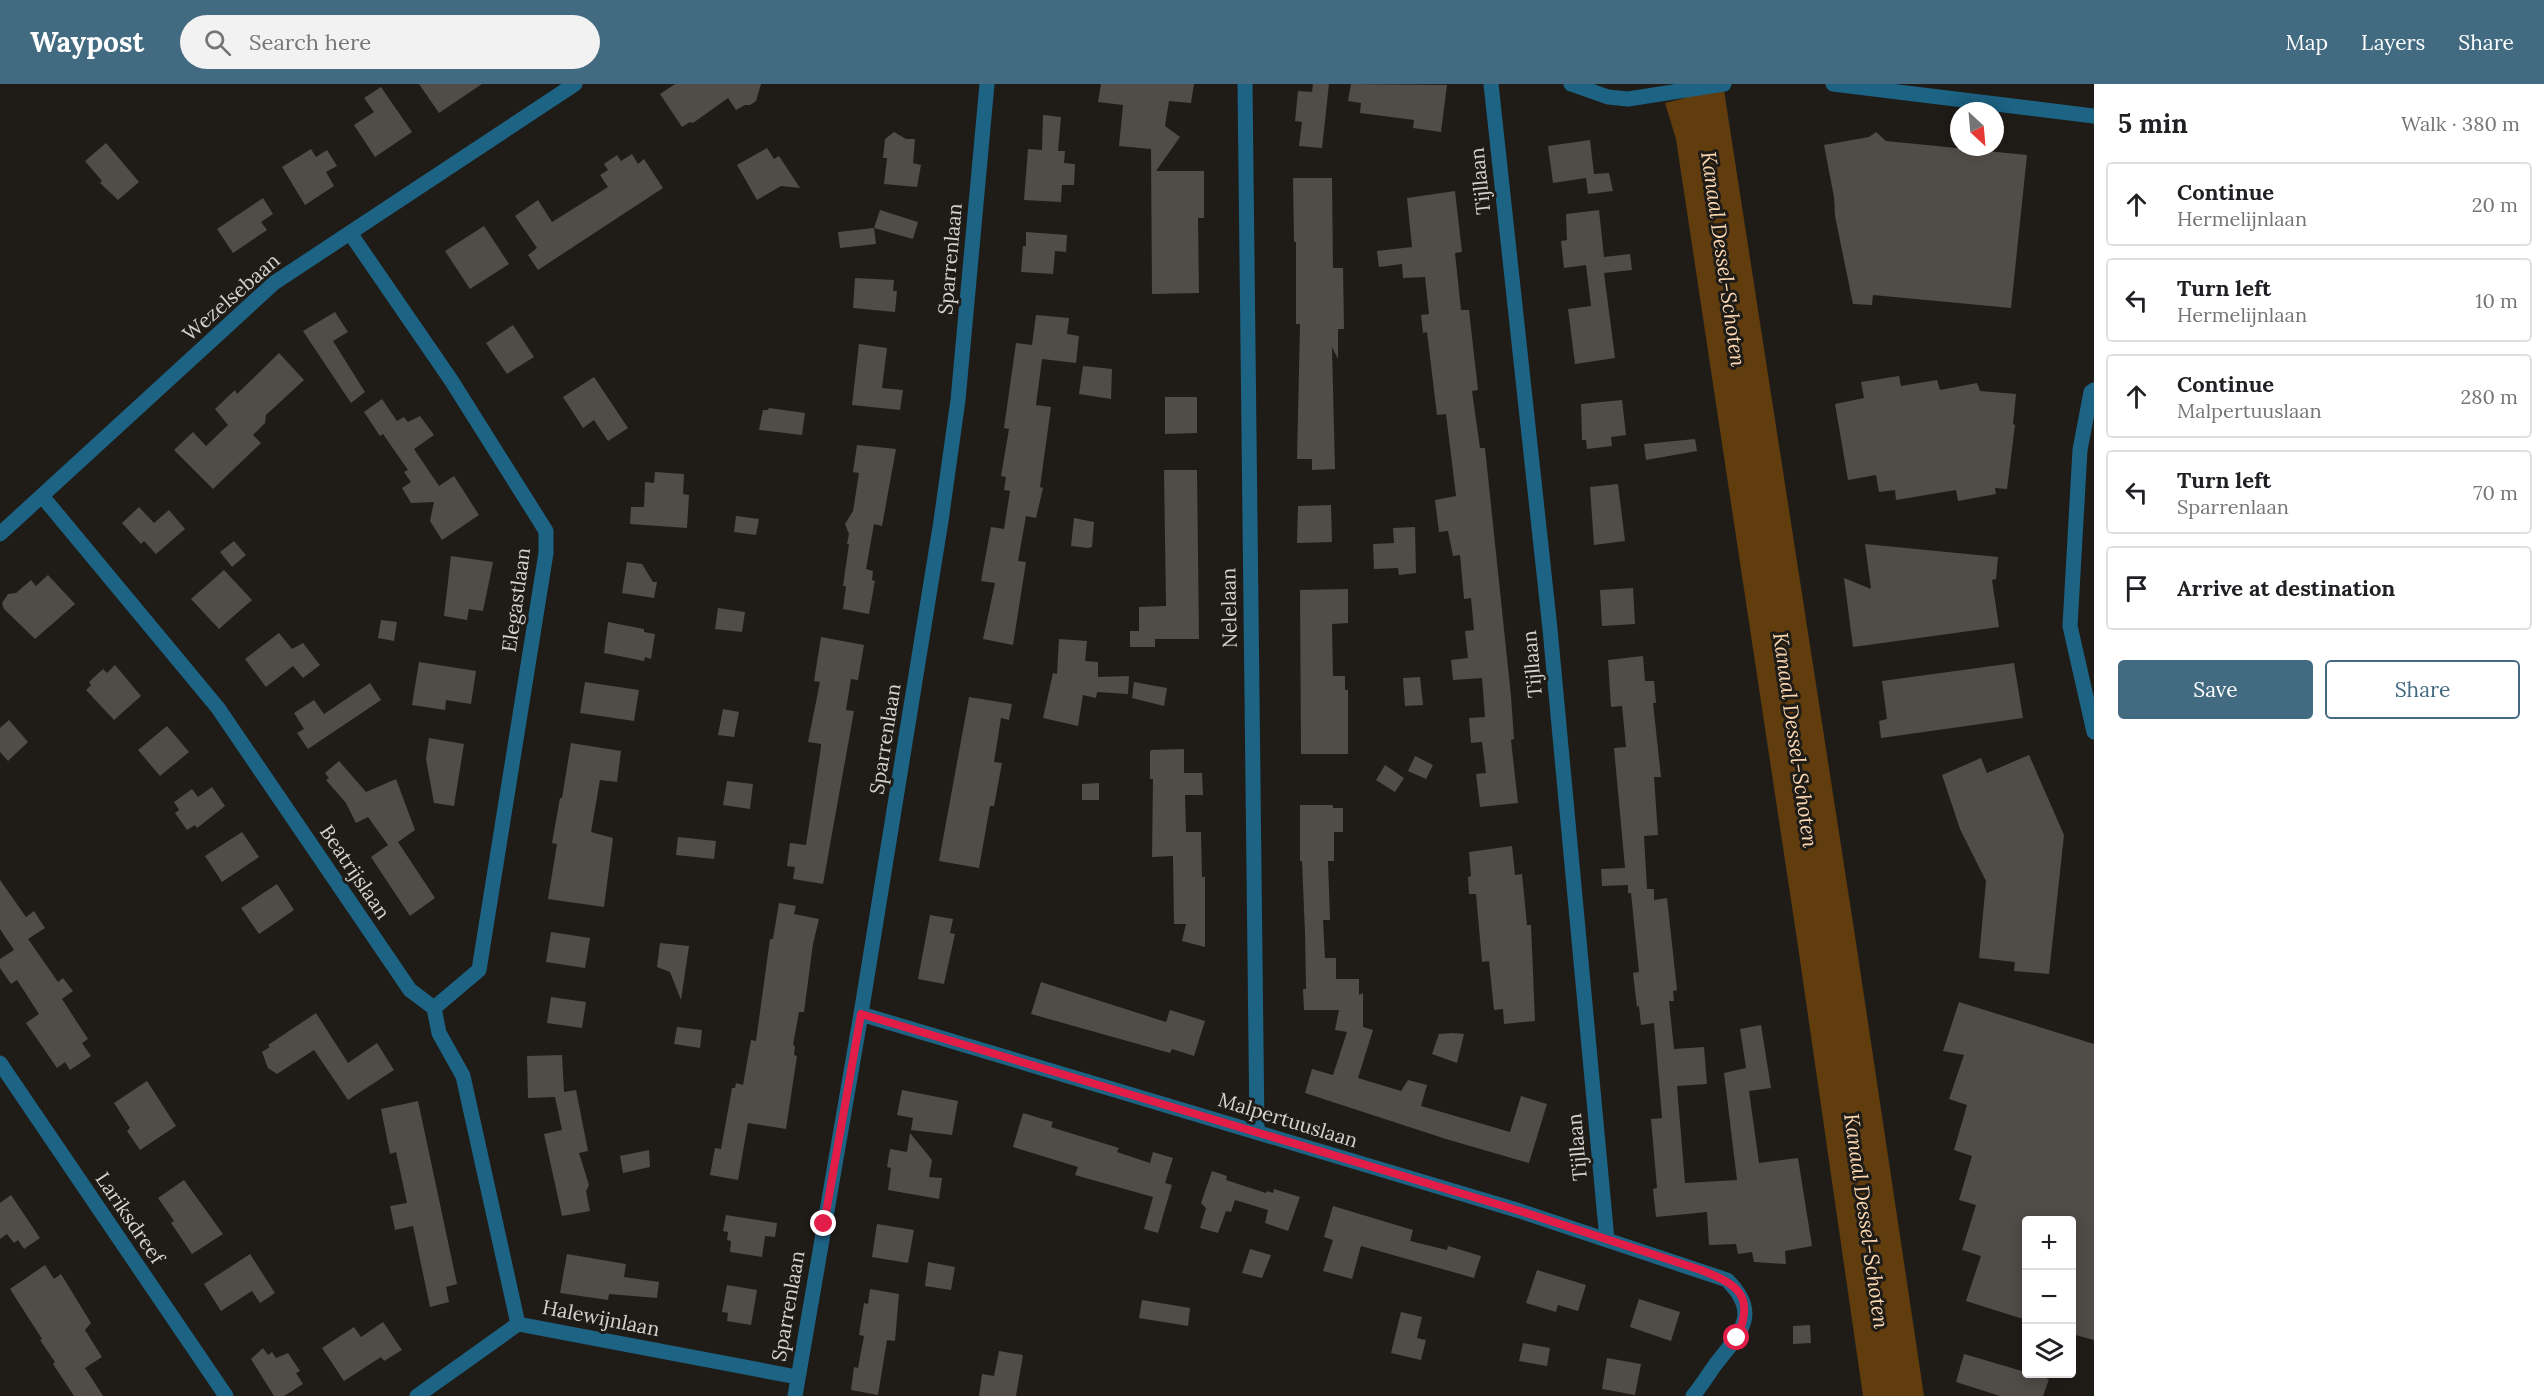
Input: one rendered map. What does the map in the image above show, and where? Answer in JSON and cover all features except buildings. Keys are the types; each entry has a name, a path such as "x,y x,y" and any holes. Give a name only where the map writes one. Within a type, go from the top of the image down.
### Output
{"street":[{"name":"Wezelsebaan","path":"0,534 274,283 575,84"},
{"name":"Sparrenlaan","path":"795,1396 861,1014 941,521 958,400 987,84"},
{"name":"Nelelaan","path":"1245,84 1257,1132"},
{"name":"Tijllaan","path":"1491,84 1550,629 1607,1240"},
{"path":"1571,84 1608,97 1628,99 1724,84"},
{"path":"1833,84 2094,116"},
{"name":"Elegastlaan","path":"350,233 451,380 546,531 546,553 479,970 434,1008"},
{"path":"2094,390 2091,392 2080,450 2070,626 2094,732"},
{"name":"Beatrijslaan","path":"42,495 218,708 410,990 434,1008"},
{"path":"434,1008 439,1033 463,1076 518,1324"},
{"name":"Malpertuuslaan","path":"861,1014 1257,1132 1607,1240 1727,1280 1739,1291 1746,1319 1737,1338 1693,1396"},
{"name":"Lariksdreef","path":"0,1063 225,1396"},
{"name":"Halewijnlaan","path":"417,1396 518,1324 797,1377"}],"water":[{"name":"Kanaal Dessel-Schoten","path":"1683,84 1723,84 1924,1396 1863,1396 1799,953 1676,139 1665,103 1685,98"}],"route":[{"path":"824,1224 861,1014 1520,1211 1701,1270 1727,1280 1739,1291 1746,1319 1737,1338"}]}
